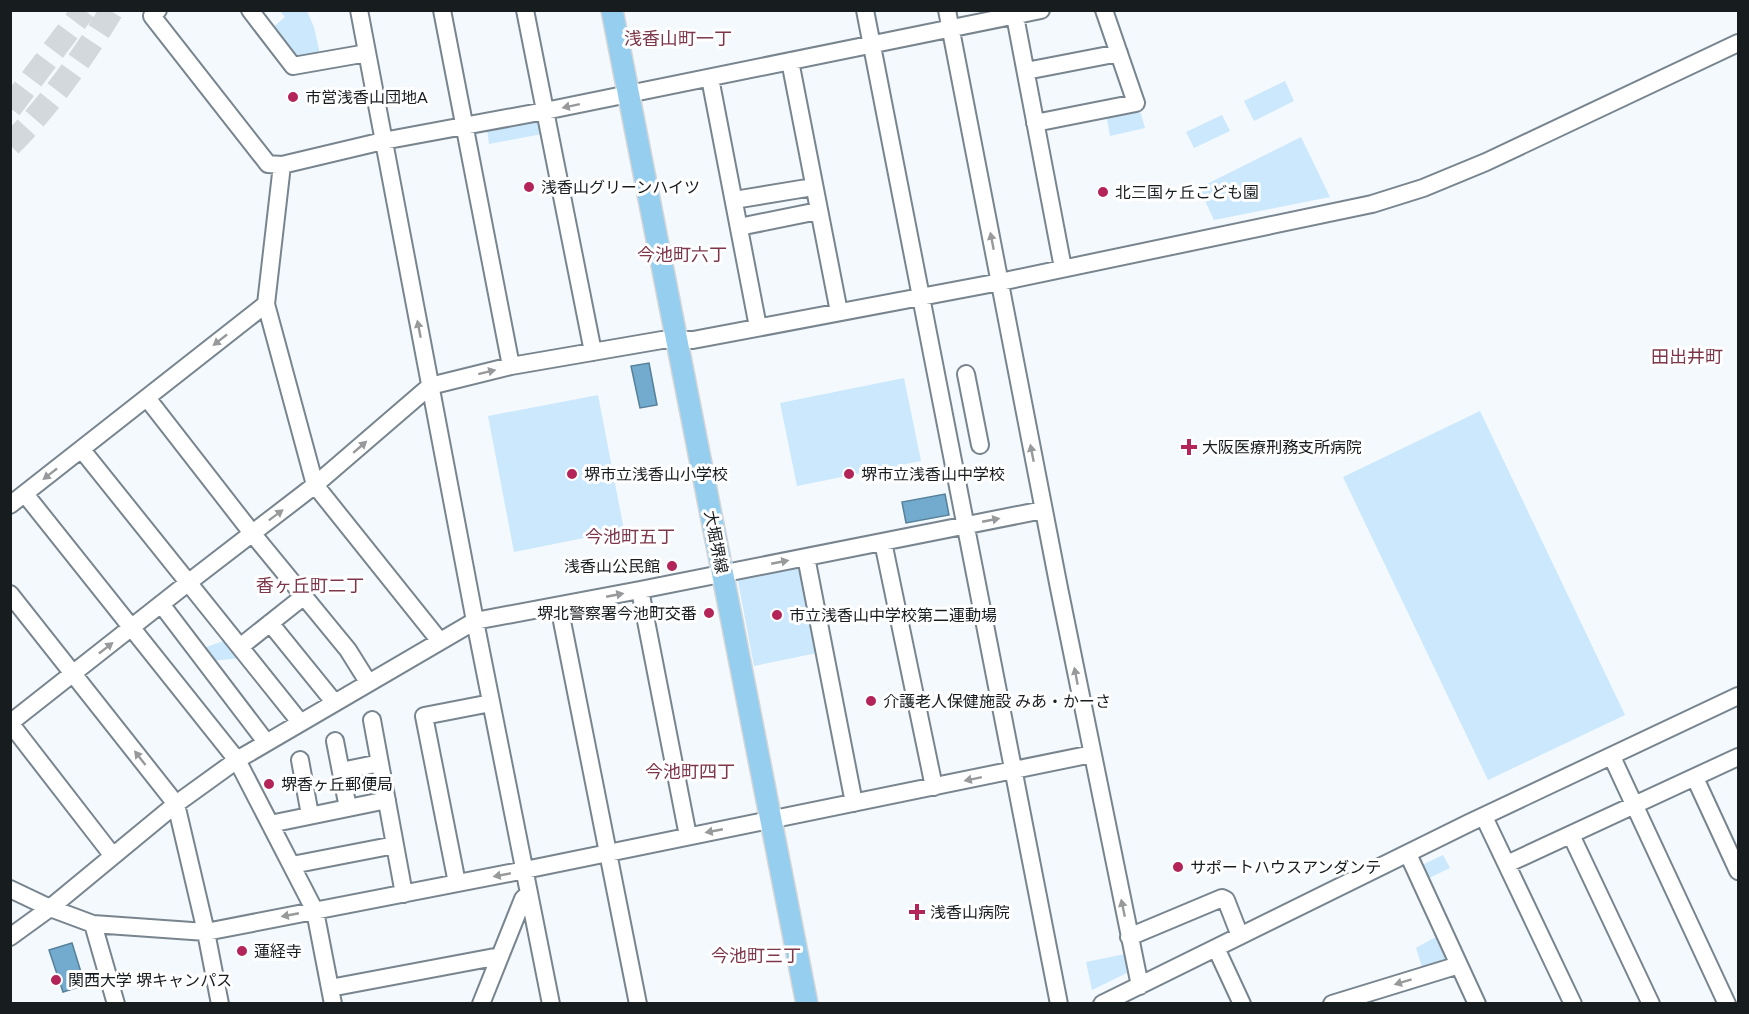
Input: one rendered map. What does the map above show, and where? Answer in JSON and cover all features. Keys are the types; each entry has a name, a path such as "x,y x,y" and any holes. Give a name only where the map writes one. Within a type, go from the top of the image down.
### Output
{"main road":[{"name":"大堀堺線","path":"612,10 807,1004"}],"street":[{"path":"158,10 152,16 268,165 282,165 383,141 711,78 1028,12 1026,71 1063,268"},
{"path":"250,10 293,66 367,53"},
{"path":"359,10 475,621 551,1004"},
{"path":"442,10 511,366"},
{"path":"525,10 592,352"},
{"path":"865,10 1059,1004"},
{"path":"947,10 1043,510 1140,986"},
{"path":"1035,123 1136,103 1104,10"},
{"path":"113,856 11,723 315,485 430,386 511,366 662,340 693,340 1000,282 1372,204 1423,188 1486,162 1738,43"},
{"path":"1026,71 1119,53"},
{"path":"790,61 839,312"},
{"path":"711,78 758,327"},
{"path":"282,165 266,304 315,485 439,640"},
{"path":"734,200 813,187"},
{"path":"739,227 818,211"},
{"path":"10,505 266,304"},
{"path":"966,374 980,445"},
{"path":"147,398 303,597 348,650 368,682"},
{"path":"944,415 973,409"},
{"path":"82,450 300,722"},
{"path":"25,494 237,760 315,911 332,996 500,956"},
{"path":"10,937 50,908 176,804 237,760 475,621 1043,510"},
{"path":"883,542 934,787"},
{"path":"806,557 854,803"},
{"path":"640,590 688,836"},
{"path":"10,594 176,804 220,1004"},
{"path":"240,647 303,597"},
{"path":"161,604 266,742"},
{"path":"559,606 638,1004"},
{"path":"270,623 334,702"},
{"path":"1102,1004 1484,816 1737,700"},
{"path":"457,883 424,716 491,703"},
{"path":"372,720 404,894"},
{"path":"335,741 348,808"},
{"path":"10,889 50,908 93,924 206,932 525,870 1092,754"},
{"path":"1612,757 1727,1004"},
{"path":"1508,864 1738,757"},
{"path":"300,760 310,815"},
{"path":"341,771 380,763"},
{"path":"1695,778 1738,871"},
{"path":"270,824 387,800"},
{"path":"1484,816 1573,1004"},
{"path":"1571,835 1651,1004"},
{"path":"292,865 395,845"},
{"path":"1407,854 1477,1004"},
{"path":"481,1004 523,899 529,893"},
{"path":"1129,937 1222,898 1226,900 1240,936"},
{"path":"93,924 116,1004"},
{"path":"1216,948 1242,1004"},
{"path":"1332,1004 1459,965"}],"shaded area":[{"path":"280,11 307,11 314,27 320,54 300,58 293,56 271,29 285,17"},
{"path":"1285,81 1294,101 1254,121 1244,101"},
{"path":"1135,108 1140,111 1145,128 1110,136 1106,114"},
{"path":"1222,115 1230,131 1194,148 1186,132"},
{"path":"536,120 540,123 542,134 489,144 487,129"},
{"path":"1301,137 1330,197 1214,220 1199,188"},
{"path":"904,378 921,461 797,486 780,403"},
{"path":"598,395 624,530 514,552 488,416"},
{"path":"1480,411 1625,715 1488,780 1343,477"},
{"name":"市立浅香山中学校第二運動場","path":"795,565 800,568 817,653 754,666 737,576"},
{"path":"229,639 241,658 211,661 201,649"},
{"path":"1443,855 1450,868 1425,880 1422,865"},
{"path":"1439,935 1449,956 1448,962 1423,970 1416,948"},
{"path":"1125,954 1129,972 1092,990 1086,962"}],"water":[{"path":"649,363 657,405 640,408 631,366"},
{"path":"945,494 949,515 906,523 902,502"},
{"path":"72,943 85,985 63,992 49,950"}],"tunnel":[{"path":"10,108 84,10"},
{"path":"10,145 65,80 112,10"}],"place":[{"name":"市営浅香山団地A","path":"293,97"},
{"name":"浅香山グリーンハイツ","path":"529,187"},
{"name":"北三国ヶ丘こども園","path":"1103,192"},
{"name":"大阪医療刑務支所病院","path":"1189,447"},
{"name":"堺市立浅香山小学校","path":"572,474"},
{"name":"堺市立浅香山中学校","path":"849,474"},
{"name":"浅香山公民館","path":"672,566"},
{"name":"堺北警察署今池町交番","path":"709,613"},
{"name":"市立浅香山中学校第二運動場","path":"777,615"},
{"name":"介護老人保健施設 みあ・かーさ","path":"871,701"},
{"name":"堺香ヶ丘郵便局","path":"269,784"},
{"name":"サポートハウスアンダンテ","path":"1178,867"},
{"name":"浅香山病院","path":"917,912"},
{"name":"蓮経寺","path":"242,951"},
{"name":"関西大学 堺キャンパス","path":"56,980"}],"district":[{"name":"浅香山町一丁","path":"678,39"},
{"name":"今池町六丁","path":"682,255"},
{"name":"田出井町","path":"1687,357"},
{"name":"今池町五丁","path":"630,537"},
{"name":"香ヶ丘町二丁","path":"310,586"},
{"name":"今池町四丁","path":"690,772"},
{"name":"今池町三丁","path":"756,956"}]}
